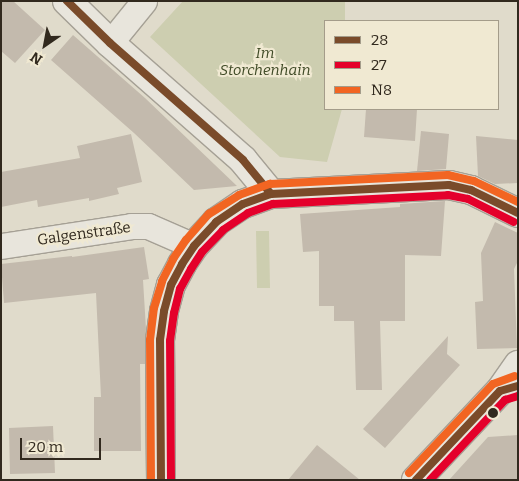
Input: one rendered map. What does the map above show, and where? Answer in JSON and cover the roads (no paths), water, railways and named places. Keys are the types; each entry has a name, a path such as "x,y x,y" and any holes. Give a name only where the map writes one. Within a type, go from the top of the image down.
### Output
{"street":[{"path":"67,1 110,43 243,160 271,194"},
{"path":"110,43 144,1"},
{"path":"161,480 160,340 164,311 171,285 182,264 194,246 216,222 242,204 271,194 449,185 471,190 518,213"},
{"name":"Galgenstraße","path":"1,246 131,226 148,226 194,246"},
{"path":"416,480 509,388 518,365"}],"park label":[{"name":"Im Storchenhain","path":"265,62"}]}
